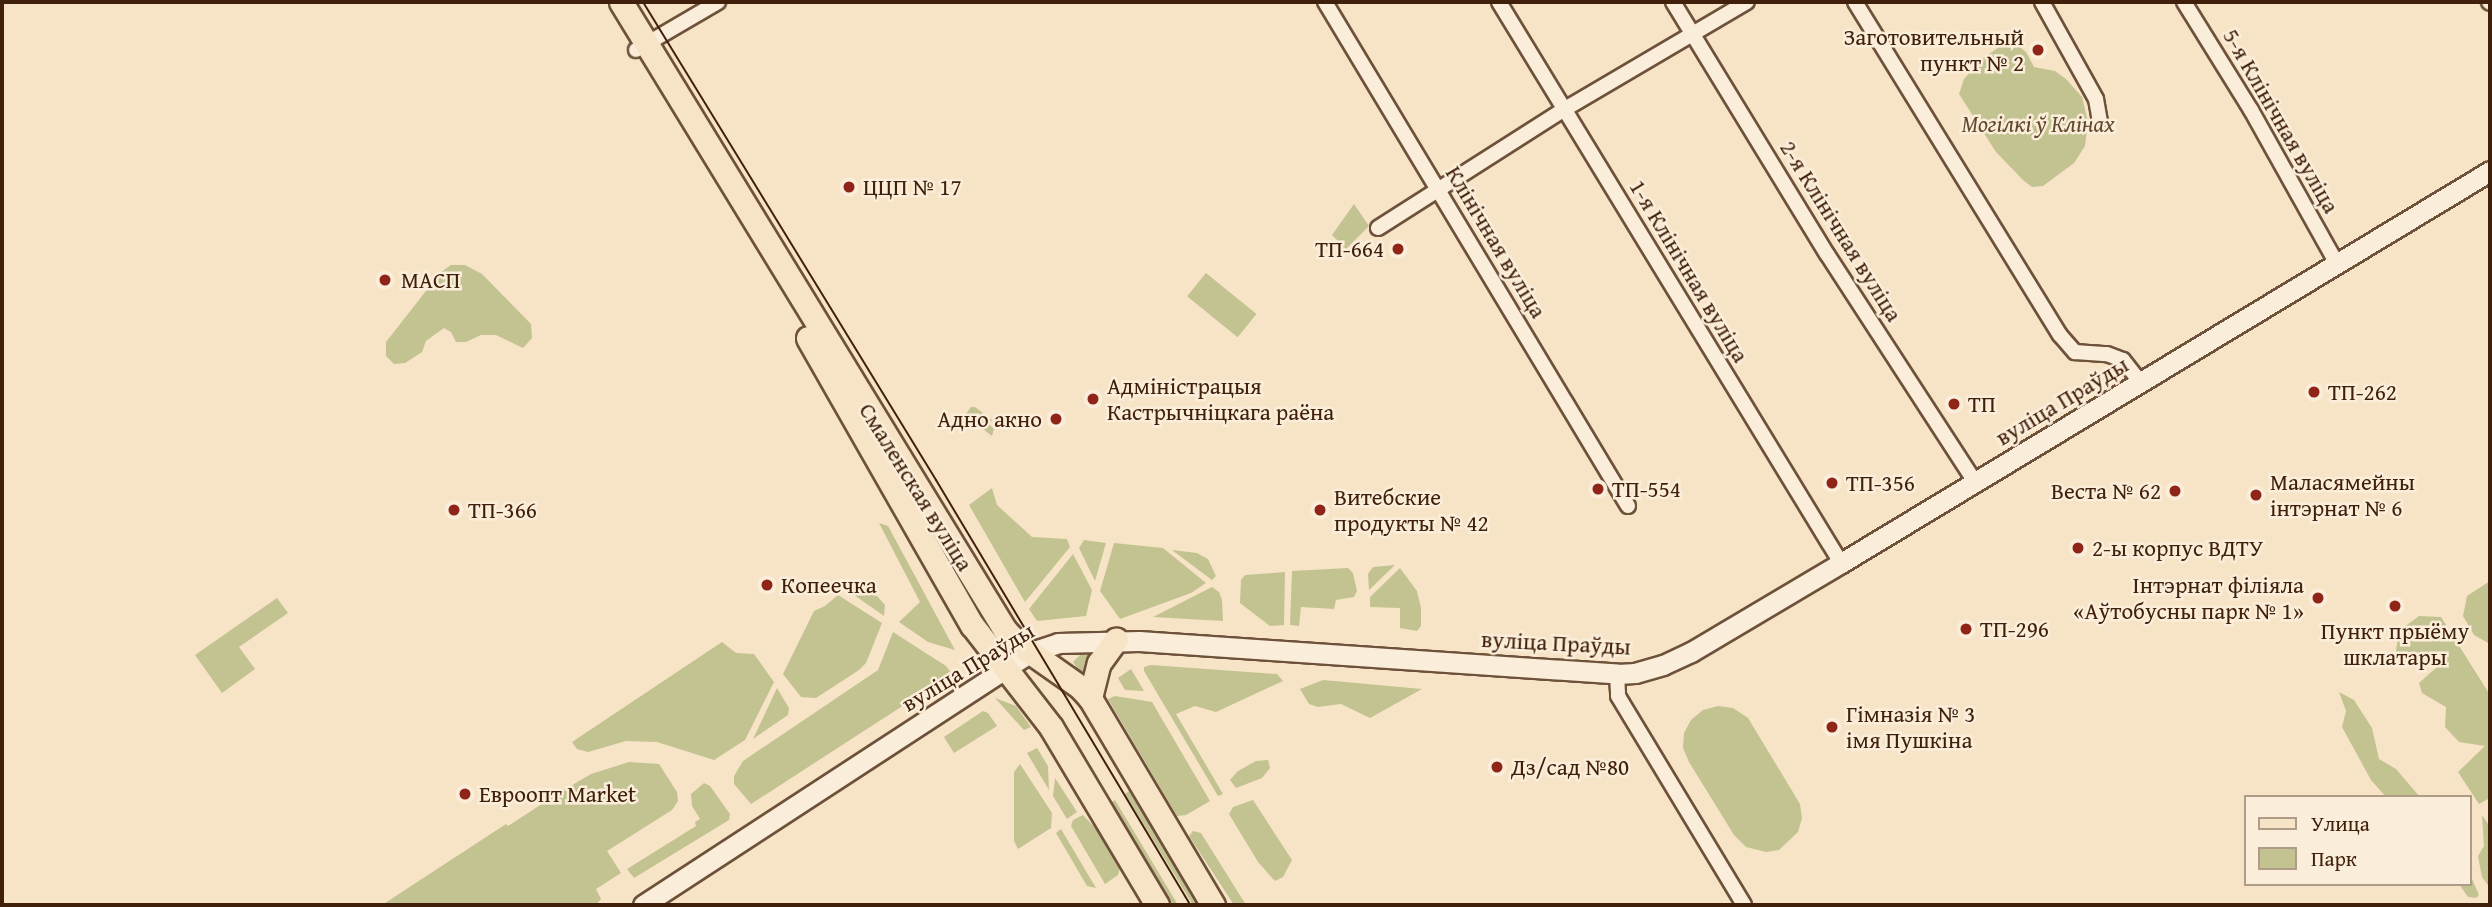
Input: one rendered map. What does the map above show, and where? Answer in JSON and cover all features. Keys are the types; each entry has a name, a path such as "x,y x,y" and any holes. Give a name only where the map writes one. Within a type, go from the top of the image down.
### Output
{"main road":[{"name":"Смаленская вуліца","path":"607,2 641,47 1005,630 1080,687 1090,698 1208,901"},
{"name":"Смаленская вуліца","path":"621,2 641,47 952,592 972,625 1051,727 1157,905"},
{"name":"вуліца Праўды","path":"643,905 1031,652 1068,641 1116,640 1617,674 1650,670 1691,652 1842,564 2490,171"},
{"path":"1090,698 1099,663 1116,640"}],"street":[{"path":"641,47 718,2"},
{"name":"Клінічная вуліца","path":"1325,2 1628,506"},
{"name":"1-я Клінічная вуліца","path":"1499,2 1842,564"},
{"name":"2-я Клінічная вуліца","path":"1673,2 1834,265 1975,482"},
{"path":"1378,228 1565,109 1747,2"},
{"path":"1855,2 2060,335 2075,352 2107,354 2123,360 2140,382"},
{"path":"2042,2 2096,99 2100,121"},
{"name":"5-я Клінічная вуліца","path":"2184,2 2251,110 2337,264"},
{"path":"1617,674 1618,696 1744,905"}],"green space":[{"name":"Могілкі ў Клінах","path":"2015,43 2026,52 2034,67 2055,71 2066,79 2082,97 2088,122 2085,146 2074,163 2043,186 2032,187 1996,152 1959,94 1964,79 1982,59 2002,45"},
{"path":"1354,204 1369,226 1346,249 1332,235"},
{"path":"451,265 465,265 482,274 531,324 532,338 523,348 496,335 481,335 466,342 456,342 451,332 444,328 426,341 422,352 405,363 394,364 386,356 386,342 440,273"},
{"path":"1206,273 1257,314 1238,337 1187,296"},
{"path":"971,407 975,407 992,420 989,424 994,429 992,436 965,415"},
{"path":"992,488 997,505 1032,537 1067,539 1070,547 1025,602 969,505"},
{"path":"879,523 888,526 955,650 928,642 899,622 920,602"},
{"path":"1084,540 1106,543 1095,581 1079,548"},
{"path":"1114,543 1163,548 1206,583 1191,593 1120,619 1100,591"},
{"path":"1172,550 1197,553 1208,559 1216,576 1212,580"},
{"path":"1073,554 1092,590 1086,616 1037,621 1029,609"},
{"path":"1395,565 1369,590 1368,574 1373,567"},
{"path":"1348,568 1353,573 1357,591 1354,597 1336,600 1334,609 1301,607 1299,626 1290,625 1292,571"},
{"path":"1400,568 1417,591 1421,626 1417,631 1400,628 1400,608 1370,607 1370,597"},
{"path":"1285,572 1284,625 1270,626 1240,603 1241,580 1245,575"},
{"path":"2490,581 2490,644 2474,635 2463,616 2467,596"},
{"path":"1212,587 1219,592 1222,600 1223,621 1153,617"},
{"path":"844,588 877,596 885,605 884,616"},
{"path":"838,595 882,623 866,663 859,670 816,698 801,697 783,674 814,611"},
{"path":"277,598 288,613 239,647 255,669 222,693 195,655"},
{"path":"2419,616 2441,617 2490,695 2490,798 2479,804 2458,772 2485,746 2459,742 2445,727 2446,707 2422,693 2419,683 2437,667 2424,657 2394,664 2399,631"},
{"path":"893,632 946,666 952,674 751,804 734,784 734,776 743,761 878,670"},
{"path":"722,642 736,653 754,654 774,682 745,740 714,760 657,742 626,741 588,752 577,749 572,742"},
{"path":"1098,653 1085,680 1073,662 1080,655"},
{"path":"1151,665 1277,674 1283,681 1216,712 1195,706 1176,714 1223,794 1218,796 1144,671 1144,667"},
{"path":"1131,669 1144,691 1125,690 1118,678"},
{"path":"1323,680 1422,689 1370,718 1341,704 1318,707 1309,704 1300,689"},
{"path":"777,688 789,708 788,715 753,739"},
{"path":"2339,692 2354,700 2372,728 2379,759 2396,769 2418,795 2384,795 2371,780 2342,727 2346,711"},
{"path":"1115,696 1152,702 1210,801 1186,815 1177,816 1108,699"},
{"path":"995,698 1016,706 1031,727 1024,730"},
{"path":"1718,706 1733,708 1748,718 1800,804 1802,818 1798,832 1779,850 1766,852 1746,847 1734,835 1683,748 1684,733 1691,720 1703,710"},
{"path":"983,711 988,713 997,726 954,753 944,737"},
{"path":"1037,748 1048,766 1049,790 1027,753"},
{"path":"1268,760 1270,768 1262,778 1236,788 1230,780 1238,771 1256,761"},
{"path":"629,762 659,764 677,792 678,801 672,810 607,851 621,873 596,889 601,899 596,905 382,905 506,824 508,826 591,774"},
{"path":"1020,764 1052,813 1051,828 1018,849 1014,841 1014,772"},
{"path":"1055,778 1077,812 1067,819 1053,796"},
{"path":"704,783 710,786 730,814 729,820 634,878 627,869 696,826 695,822 700,819 692,806 691,794"},
{"path":"1129,791 1198,905 1193,905 1125,794"},
{"path":"1115,800 1178,905 1169,905 1108,805"},
{"path":"1253,800 1292,860 1283,877 1275,881 1258,862 1229,814 1233,807"},
{"path":"1083,815 1099,832 1120,868 1118,875 1105,884 1071,826 1073,820"},
{"path":"2482,815 2490,827 2490,888 2482,877 2478,856 2484,846"},
{"path":"1061,829 1096,888 1087,886 1056,833"},
{"path":"1193,831 1201,833 1246,905 1234,905 1189,836"},
{"path":"2471,877 2479,895 2476,898 2468,897 2460,886 2471,886"}],"tram line":[{"path":"643,2 936,480 1190,905"}],"place":[{"name":"Заготовительный пункт № 2","path":"2038,50"},
{"name":"ЦЦП № 17","path":"849,187"},
{"name":"ТП-664","path":"1398,249"},
{"name":"МАСП","path":"385,280"},
{"name":"ТП-262","path":"2314,392"},
{"name":"Адміністрацыя Кастрычніцкага раёна","path":"1093,399"},
{"name":"ТП","path":"1954,404"},
{"name":"Адно акно","path":"1056,419"},
{"name":"ТП-356","path":"1832,483"},
{"name":"ТП-554","path":"1598,489"},
{"name":"Веста № 62","path":"2175,491"},
{"name":"Маласямейны інтэрнат № 6","path":"2256,495"},
{"name":"ТП-366","path":"454,510"},
{"name":"Витебские продукты № 42","path":"1320,510"},
{"name":"2-ы корпус ВДТУ","path":"2078,548"},
{"name":"Копеечка","path":"767,585"},
{"name":"Інтэрнат філіяла «Аўтобусны парк № 1»","path":"2318,598"},
{"name":"Пункт прыёму шклатары","path":"2395,606"},
{"name":"ТП-296","path":"1966,629"},
{"name":"Гімназія № 3 імя Пушкіна","path":"1832,727"},
{"name":"Дз/сад №80","path":"1497,767"},
{"name":"Евроопт Market","path":"465,794"}]}
